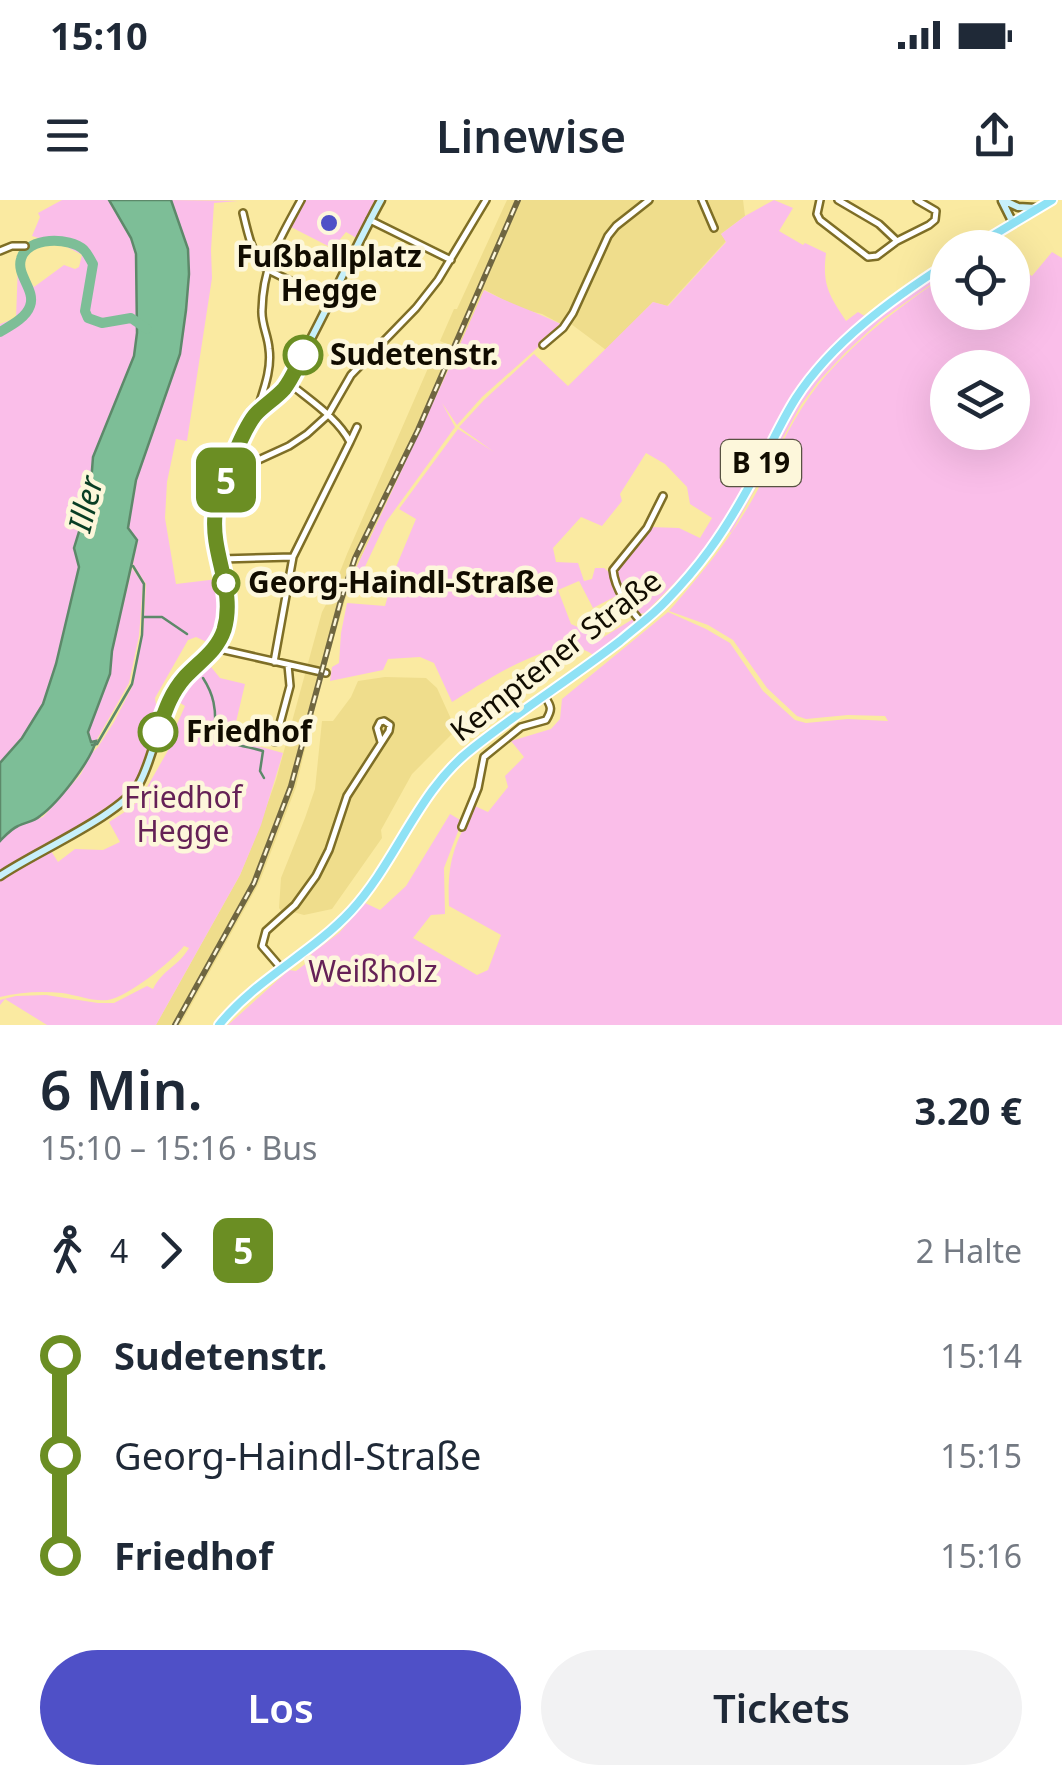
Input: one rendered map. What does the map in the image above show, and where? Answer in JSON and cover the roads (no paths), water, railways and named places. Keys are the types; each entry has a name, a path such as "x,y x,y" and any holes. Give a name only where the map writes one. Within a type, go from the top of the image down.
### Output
{"main road":[{"path":"1002,230 1052,200"},
{"name":"Kemptener Straße","path":"281,968 350,911 422,806 470,749 545,698 662,606 702,562 724,529 783,420 810,379 837,348 876,314 930,276"},
{"name":"B 19","path":"220,1025 281,968"}],"street":[{"path":"256,414 270,368 262,312 266,270 301,200"},
{"path":"0,876 101,816 128,798 138,785 164,709 186,677 215,648 225,626 226,584 216,548 215,515 248,426 288,382 381,200"},
{"path":"234,460 252,464 289,446 328,415 352,375 416,308 452,260 486,200"},
{"path":"544,344 573,313 608,236 649,200"},
{"path":"702,200 714,228"},
{"path":"820,200 820,220 868,256 877,256 929,225 936,210 916,200"},
{"path":"838,200 879,224 897,241"},
{"path":"1002,200 1018,208 1038,208"},
{"path":"1002,200 1013,223"},
{"path":"243,213 257,256 266,270 331,300"},
{"path":"370,220 452,260"},
{"path":"0,250 25,246"},
{"path":"288,382 328,415 350,442"},
{"path":"274,662 292,558 357,427"},
{"path":"642,623 618,589 613,570 647,528 663,496"},
{"path":"219,559 292,558"},
{"path":"215,648 326,673"},
{"path":"275,742 290,686 288,665"},
{"path":"462,826 478,788 484,757 521,728 546,720 551,705 545,698"},
{"path":"281,968 262,946 266,931 295,905 316,876 347,796 381,742"}],"waterway":[{"path":"0,332 21,318 30,306 20,265 25,251 50,241 78,246 93,264 85,311 88,318 102,323 131,318 147,329"},
{"path":"92,745 97,744 132,684 142,635 144,584 133,566"},
{"path":"144,617 162,617 187,634"},
{"path":"203,678 214,702 215,728 232,742 263,751 260,771 264,778"}],"railway":[{"path":"175,1025 254,883 291,786 355,558 418,430 518,200"}],"place":[{"name":"Fußballplatz Hegge","path":"329,223"},
{"name":"Sudetenstr.","path":"303,355"},
{"name":"Georg-Haindl-Straße","path":"226,583"},
{"name":"Friedhof","path":"158,732"}],"water label":[{"name":"Iller","path":"86,504"}],"park label":[{"name":"Friedhof Hegge","path":"183,815"},
{"name":"Weißholz","path":"373,972"}]}
